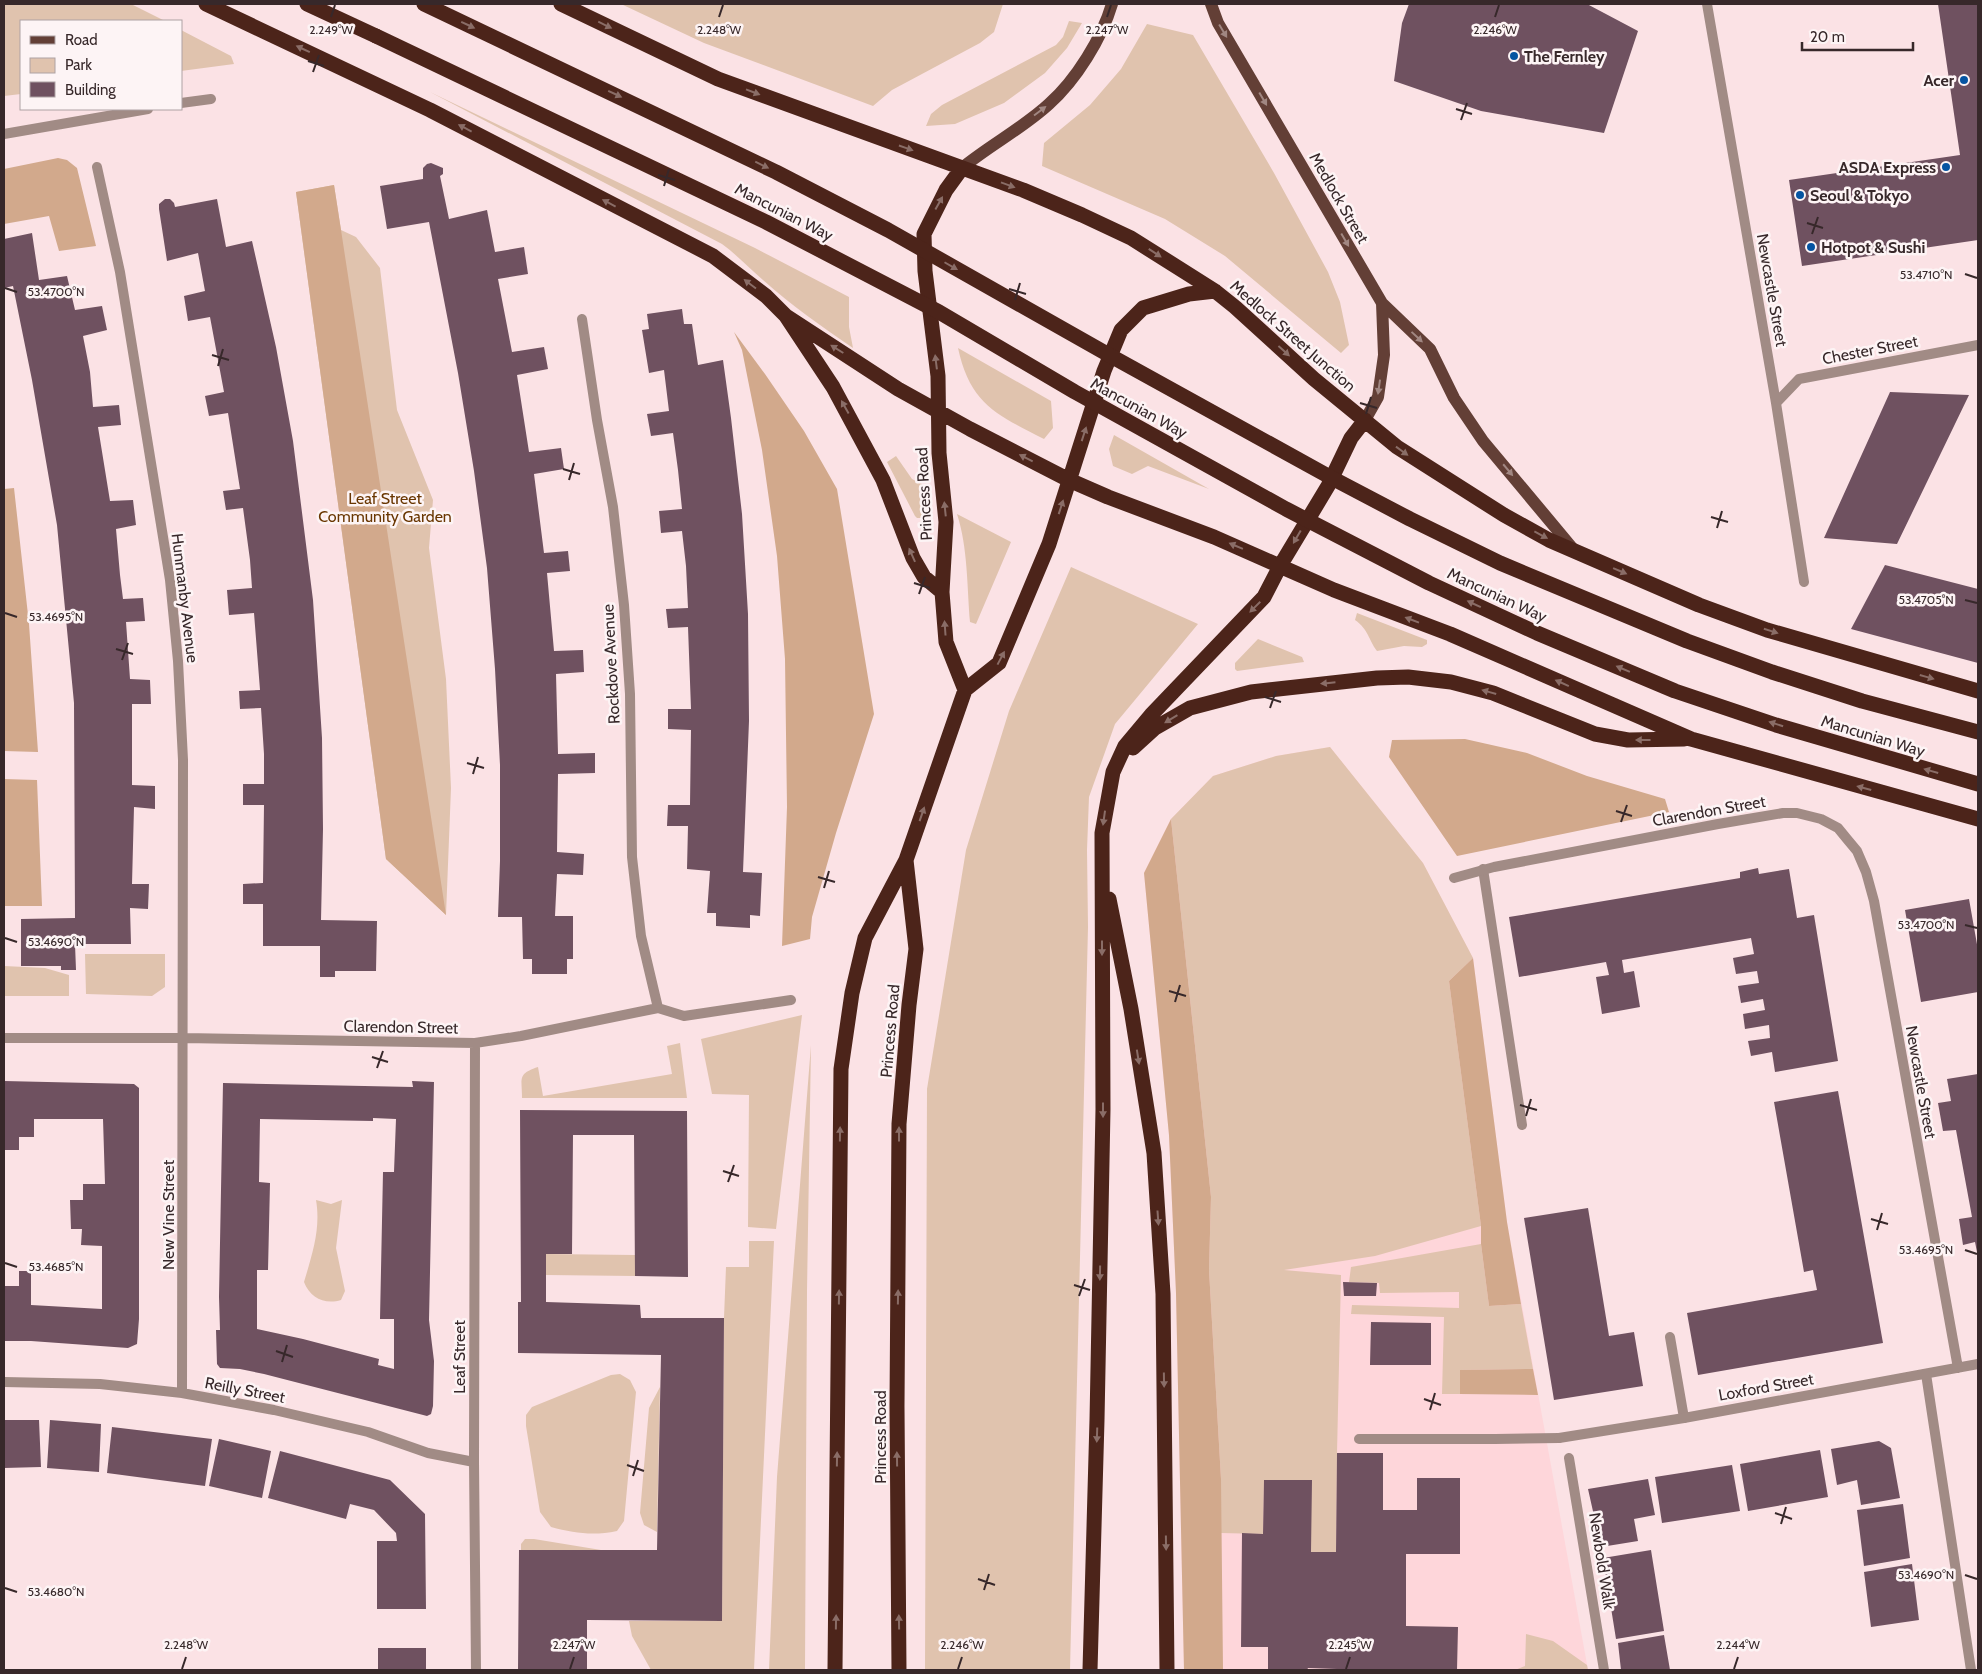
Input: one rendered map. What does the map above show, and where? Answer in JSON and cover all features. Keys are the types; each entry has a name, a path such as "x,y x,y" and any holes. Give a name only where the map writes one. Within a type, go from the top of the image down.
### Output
{"highway":[{"path":"206,4 430,110 713,256 766,296 786,316 833,386 883,480 913,558 924,577 942,592"},
{"name":"Mancunian Way","path":"307,4 766,222 939,312 1075,392 1286,509 1438,587 1537,633 1675,690 1776,725 1978,784"},
{"name":"Mancunian Way","path":"424,4 776,172 888,230 1109,355 1338,481 1500,564 1687,641 1862,701 1978,732"},
{"name":"Medlock Street Junction","path":"561,4 718,79 1082,214 1131,238 1215,291 1314,379 1365,420"},
{"path":"938,410 938,376 925,271 924,234 946,190 962,168"},
{"path":"965,690 999,664 1049,544 1104,370 1121,330 1143,308 1189,294 1215,291"},
{"path":"786,316 898,389 1069,480 1214,537 1334,590 1450,634 1692,740 1978,819"},
{"name":"Princess Road","path":"899,1670 897,1416 899,1124 909,1005 916,949 906,860 965,690 946,642 942,592 946,522 939,453 938,410"},
{"path":"1090,1670 1098,1420 1102,1138 1102,833 1113,772 1125,746 1151,715 1264,598 1280,566 1328,486 1352,438 1365,420 1414,459 1504,515 1575,552 1699,606 1767,630 1978,691"},
{"path":"1113,772 1133,748 1155,728 1190,708 1250,692 1378,678 1408,677 1451,682 1494,693 1595,734 1628,740 1692,740"},
{"path":"835,1670 841,1069 852,993 865,938 906,860"},
{"path":"1102,864 1131,1008 1154,1152 1163,1294 1167,1670"}],"main road":[{"path":"962,168 1050,104 1074,75 1091,50 1108,19 1112,4"},
{"name":"Medlock Street","path":"1211,4 1218,23 1382,303 1384,355 1378,397 1365,420"},
{"path":"1382,303 1430,349 1447,386 1483,441 1575,552"}],"street":[{"name":"Newcastle Street","path":"1707,4 1776,403 1804,582"},
{"path":"182,103 211,99"},
{"path":"4,134 142,110"},
{"name":"Hunmanby Avenue","path":"97,168 120,272 170,580 178,661 183,760 184,1038"},
{"name":"Rockdove Avenue","path":"582,319 614,517 624,605 630,694 632,857 641,936 658,1008"},
{"name":"Chester Street","path":"1776,403 1799,379 1978,345"},
{"name":"Clarendon Street","path":"1454,878 1483,869 1783,813 1800,813 1821,819"},
{"name":"Newcastle Street","path":"1821,819 1838,828 1852,845 1869,882 1958,1368"},
{"path":"1483,869 1522,1125"},
{"name":"Clarendon Street","path":"4,1038 184,1038 475,1043 521,1036 658,1008 684,1016 792,1000"},
{"name":"New Vine Street","path":"182,1393 184,1038"},
{"name":"Leaf Street","path":"475,1043 474,1462 476,1670"},
{"path":"1670,1337 1684,1418"},
{"name":"Loxford Street","path":"1359,1439 1495,1440 1559,1438 1684,1418 1978,1364"},
{"path":"1926,1374 1971,1670"},
{"name":"Reilly Street","path":"4,1382 100,1384 182,1393 274,1410 368,1432 428,1452 474,1462"},
{"name":"Newbold Walk","path":"1569,1458 1604,1670"}],"shaded area":[{"path":"58,158 67,160 77,168 96,246 59,251 49,216 4,224 4,169"},
{"name":"Leaf Street Community Garden","path":"334,185 446,915 386,859 296,192"},
{"path":"734,332 804,431 837,489 874,714 836,833 812,917 810,939 782,946 787,807 785,659 777,556 762,450 742,350"},
{"path":"14,488 29,624 38,752 4,751 4,489"},
{"path":"1465,739 1527,753 1587,776 1665,799 1669,812 1457,856 1389,757 1392,740"},
{"path":"1330,747 1423,863 1473,958 1507,1222 1588,1670 1184,1670 1176,1293 1169,1135 1144,873 1171,819 1213,776 1276,756"},
{"path":"4,779 37,780 42,906 4,906"},
{"path":"1171,819 1211,1197 1209,1270 1221,1479 1223,1670 1184,1670 1176,1293 1169,1135 1144,873"},
{"path":"1473,958 1507,1222 1521,1304 1489,1306 1481,1244 1481,1226 1449,981"},
{"path":"1533,1369 1538,1395 1460,1394 1460,1370"}],"green space":[{"path":"4,4 131,4 163,20 20,20 20,94 4,96"},
{"path":"621,4 1003,4 994,32 980,43 892,90 873,106 704,43"},
{"path":"1069,21 1082,23 1067,48 1045,73 1004,103 955,124 926,126 931,114 942,105 1056,45 1063,37"},
{"path":"1147,24 1193,35 1274,173 1328,272 1340,302 1349,345 1341,353 1225,256 1165,219 1042,166 1044,143 1090,105 1121,69"},
{"path":"182,31 231,56 234,64 182,71"},
{"path":"430,92 755,248 849,297 849,327 853,348 785,298 722,244"},
{"name":"Leaf Street Community Garden","path":"334,185 341,230 356,237 380,268 397,410 433,500 429,548 446,679 451,788 446,915 386,859 296,192"},
{"path":"958,348 1051,401 1053,428 1044,439 1012,423 988,406 970,382 963,367"},
{"path":"1114,435 1209,489 1148,466 1132,474 1113,466 1109,449"},
{"path":"896,456 912,479 922,484 924,513 921,518 915,516 887,462"},
{"path":"957,514 1011,542 976,624 970,622 965,554"},
{"path":"1071,567 1198,624 1115,724 1089,797 1087,850 1088,927 1070,1670 925,1670 927,1089 966,850 1009,711"},
{"path":"1357,613 1427,640 1427,644 1422,647 1404,646 1377,651 1366,631 1355,620"},
{"path":"1258,639 1302,657 1304,662 1237,671 1235,663"},
{"path":"1330,747 1423,863 1473,958 1449,981 1481,1226 1375,1256 1284,1270 1341,1275 1336,1552 1311,1552 1311,1480 1264,1480 1263,1534 1221,1533 1221,1479 1209,1270 1211,1197 1171,819 1213,776 1276,756"},
{"path":"85,954 165,954 165,987 152,996 86,994"},
{"path":"4,966 45,968 69,975 69,996 4,996"},
{"path":"802,1015 776,1229 748,1227 749,1095 712,1094 701,1039"},
{"path":"680,1043 687,1098 522,1098 522,1078 527,1072 538,1067 543,1096 672,1074 667,1046"},
{"path":"811,1045 807,1291 805,1670 769,1670 777,1477"},
{"path":"316,1200 331,1204 342,1200 336,1248 345,1291 341,1300 329,1302 319,1299 310,1292 304,1282 317,1232"},
{"path":"749,1241 774,1241 754,1670 651,1670 632,1636 629,1621 722,1621 726,1267 749,1267"},
{"path":"1481,1244 1489,1306 1521,1304 1533,1369 1460,1370 1460,1394 1442,1394 1444,1317 1351,1314 1352,1305 1459,1308 1459,1292 1380,1293 1379,1283 1349,1282 1351,1267"},
{"path":"546,1254 635,1255 635,1276 546,1275"},
{"path":"620,1374 630,1380 636,1392 624,1521 617,1531 592,1534 551,1527 540,1512 526,1426 526,1415 532,1407 611,1375"},
{"path":"660,1387 657,1532 644,1525 640,1513 649,1408"},
{"path":"525,1539 601,1550 521,1550 521,1544"},
{"path":"1526,1634 1553,1641 1587,1665 1588,1670 1515,1670 1525,1666"}],"building":[{"name":"The Fernley","path":"1409,4 1587,4 1638,31 1604,133 1481,111 1394,81 1402,23"},
{"name":"Acer","path":"1938,4 1978,4 1978,240 1802,266 1789,180 1960,155"},
{"path":"431,163 443,168 443,174 440,176 449,219 487,210 495,252 524,247 528,274 498,279 512,352 544,347 548,369 517,375 529,452 561,448 564,469 534,474 544,553 568,551 570,571 547,573 554,651 583,650 584,672 556,674 558,754 595,753 595,773 558,774 557,852 584,854 583,875 557,874 555,916 573,916 573,959 567,959 567,974 532,974 532,959 523,959 522,917 498,917 500,765 495,669 487,568 474,471 458,373 429,222 387,229 380,186 423,179 423,168"},
{"path":"165,199 170,199 175,207 217,199 226,247 252,241 276,347 293,441 313,600 322,738 321,920 377,921 376,971 335,971 335,977 320,977 320,946 263,946 263,904 243,904 243,884 263,883 264,805 243,805 243,784 264,784 264,754 261,708 240,709 239,691 260,690 254,613 229,615 227,590 252,588 250,560 243,508 226,510 223,491 240,489 228,413 209,416 205,396 224,392 210,317 188,321 184,296 205,291 198,253 167,261 159,209 159,204"},
{"path":"32,233 39,280 67,276 75,310 102,306 107,330 83,336 90,372 93,407 119,405 121,425 98,427 110,501 133,500 136,525 116,529 120,575 123,599 143,598 145,621 126,622 130,679 150,680 151,704 132,704 132,785 155,786 155,809 134,807 132,884 149,884 148,909 130,908 131,944 75,944 76,970 61,970 61,966 21,966 21,919 75,918 74,703 57,525 32,380 13,286 4,288 4,239"},
{"path":"682,309 684,324 692,324 698,365 723,360 742,514 748,614 749,721 743,872 762,873 760,916 750,915 750,928 716,926 716,913 707,913 710,871 687,869 688,826 667,826 668,805 690,805 691,730 668,729 668,709 691,709 688,627 668,628 666,609 688,608 686,566 682,531 661,533 659,511 682,509 673,433 651,436 647,414 669,411 664,370 649,373 642,330 649,329 647,314"},
{"path":"1890,392 1969,395 1897,544 1824,538"},
{"path":"1885,565 1978,589 1978,663 1851,629"},
{"path":"1758,868 1759,874 1789,869 1797,918 1814,915 1838,1061 1775,1072 1772,1052 1751,1056 1748,1041 1770,1038 1769,1025 1745,1029 1743,1014 1765,1010 1763,999 1741,1003 1738,986 1759,983 1757,971 1736,974 1733,958 1754,954 1751,938 1622,960 1624,973 1634,971 1640,1007 1602,1014 1596,977 1609,975 1606,962 1519,977 1509,917 1740,878 1740,872"},
{"path":"1969,899 1978,950 1978,992 1921,1002 1905,910"},
{"path":"1978,1074 1977,1252 1975,1242 1963,1245 1959,1219 1972,1217 1956,1130 1943,1131 1938,1103 1951,1101 1947,1079"},
{"path":"4,1081 134,1084 139,1088 139,1319 137,1344 128,1348 31,1341 4,1341 4,1286 19,1286 19,1271 31,1271 31,1305 102,1309 102,1246 81,1245 82,1229 71,1229 70,1200 83,1200 83,1184 105,1184 103,1119 34,1119 34,1137 19,1137 19,1150 4,1150"},
{"path":"412,1081 434,1082 429,1320 434,1361 433,1406 431,1414 427,1416 264,1374 240,1369 220,1368 217,1364 216,1330 220,1330 223,1083 413,1087","holes":["373,1118 396,1119 394,1172 383,1172 380,1319 394,1319 394,1369 378,1365 379,1359 257,1329 257,1270 268,1270 270,1183 259,1182 260,1119 373,1121"]},
{"path":"1838,1091 1883,1343 1698,1375 1687,1313 1817,1290 1813,1270 1804,1272 1774,1102"},
{"path":"520,1110 687,1111 688,1277 635,1276 634,1135 573,1135 572,1254 546,1254 546,1302 640,1305 641,1318 724,1318 722,1621 587,1620 587,1670 518,1670 519,1550 657,1550 661,1355 518,1353 518,1302 521,1302"},
{"path":"1588,1208 1609,1336 1634,1332 1643,1386 1554,1400 1524,1218"},
{"path":"1343,1282 1377,1283 1376,1296 1344,1296"},
{"path":"1371,1322 1431,1323 1431,1365 1370,1365"},
{"path":"4,1420 39,1420 41,1467 4,1468"},
{"path":"50,1420 101,1424 99,1472 47,1468"},
{"path":"112,1427 212,1439 205,1486 107,1473"},
{"path":"219,1439 271,1451 262,1498 209,1486"},
{"path":"1879,1441 1891,1448 1900,1498 1861,1505 1857,1480 1837,1485 1831,1449"},
{"path":"1820,1450 1828,1497 1748,1511 1740,1464"},
{"path":"280,1451 390,1480 425,1514 426,1609 377,1609 377,1541 397,1541 396,1533 374,1510 350,1504 346,1519 268,1498"},
{"path":"1337,1453 1383,1453 1383,1510 1417,1510 1417,1478 1460,1478 1460,1554 1406,1554 1406,1626 1458,1627 1457,1670 1337,1670 1308,1668 1307,1670 1268,1670 1268,1647 1241,1647 1242,1533 1263,1534 1264,1480 1312,1480 1311,1552 1336,1552"},
{"path":"1732,1465 1740,1511 1662,1523 1655,1477"},
{"path":"1648,1479 1655,1515 1634,1519 1638,1541 1601,1547 1588,1489"},
{"path":"1903,1504 1910,1558 1864,1566 1857,1510"},
{"path":"1651,1550 1664,1631 1616,1639 1603,1558"},
{"path":"1912,1564 1919,1620 1871,1627 1864,1572"},
{"path":"1664,1635 1670,1670 1621,1670 1618,1643"},
{"path":"378,1648 426,1648 426,1670 378,1670"}],"place":[{"name":"The Fernley","path":"1514,56"},
{"name":"Acer","path":"1964,80"},
{"name":"ASDA Express","path":"1946,167"},
{"name":"Seoul & Tokyo","path":"1800,195"},
{"name":"Hotpot & Sushi","path":"1811,247"}]}
